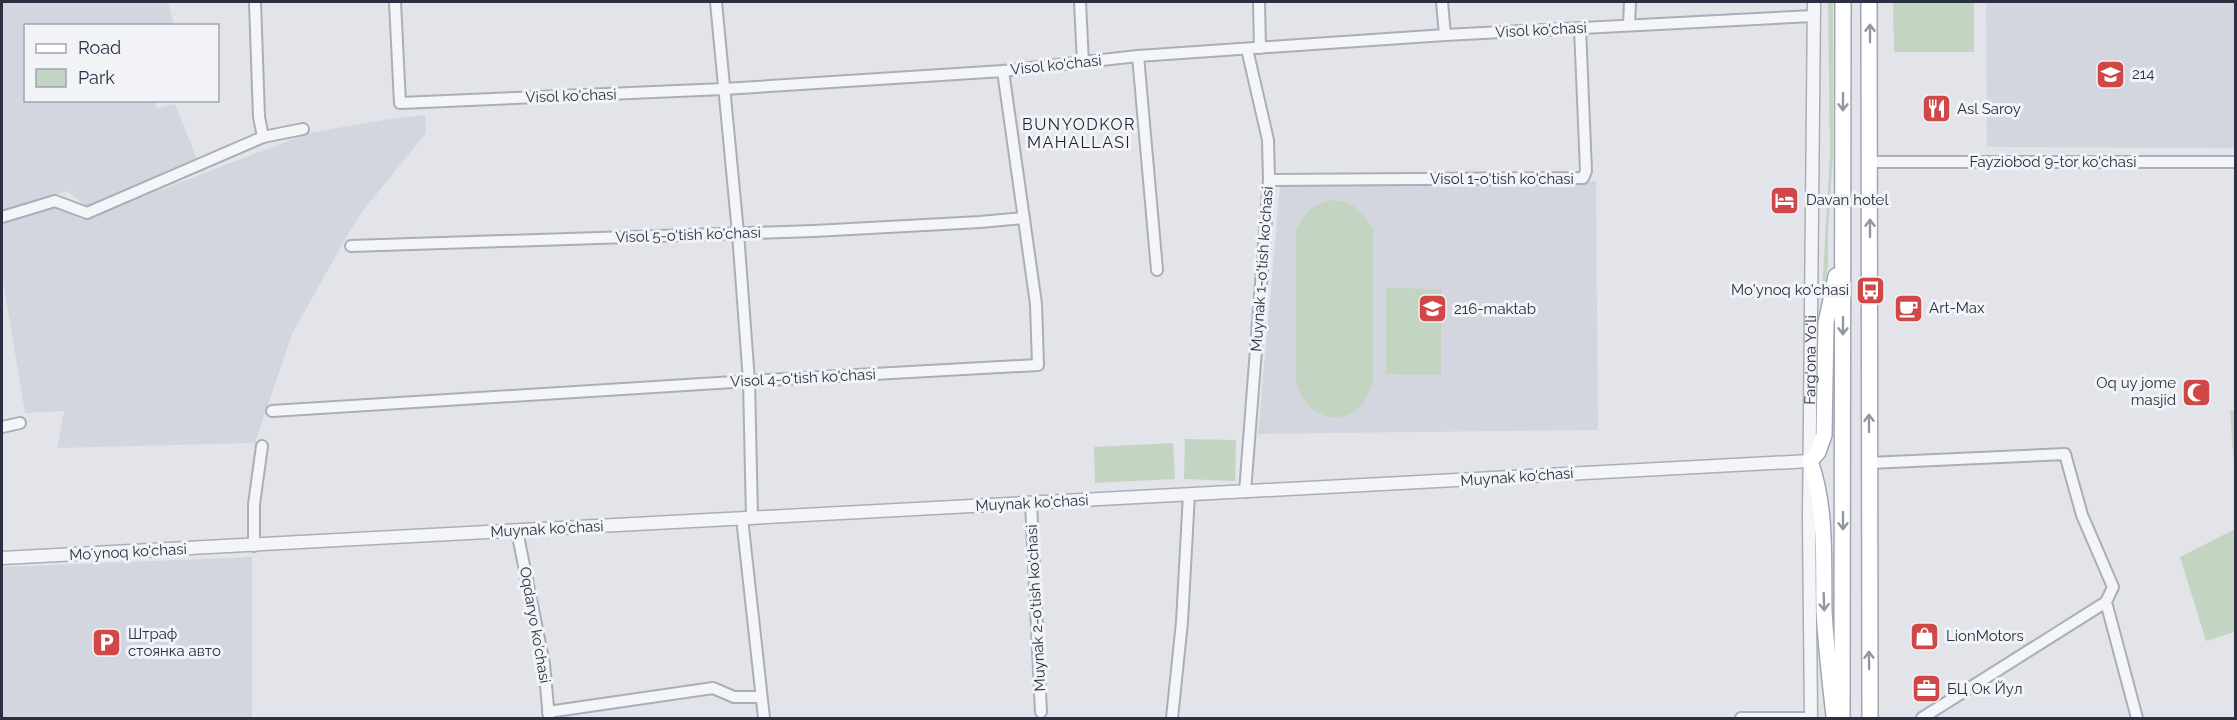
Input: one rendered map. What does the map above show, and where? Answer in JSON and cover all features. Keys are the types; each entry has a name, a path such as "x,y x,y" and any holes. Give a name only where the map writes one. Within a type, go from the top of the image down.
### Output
{"main road":[{"path":"1842,718 1843,2"},
{"path":"1869,2 1870,718"},
{"path":"1834,718 1825,638 1821,517 1815,475 1810,461 1818,452 1824,435 1826,323 1843,247"}],"street":[{"path":"255,2 259,117 263,137"},
{"name":"Visol ko'chasi","path":"395,2 400,103 724,89 1004,71 1138,56 1445,35 1814,16"},
{"path":"716,2 738,233 749,381 747,518 760,697 764,718"},
{"path":"1080,2 1083,63"},
{"path":"1259,2 1260,48"},
{"path":"1442,2 1445,35"},
{"path":"1629,25 1630,2"},
{"name":"Farg'ona Yo'li","path":"1811,718 1810,461 1814,2"},
{"name":"Visol 1-o'tish ko'chasi","path":"1269,180 1583,178 1586,171 1580,28"},
{"name":"Muynak 1-o'tish ko'chasi","path":"1245,492 1269,180 1268,140 1247,49"},
{"path":"1138,56 1157,270"},
{"name":"Visol 4-o'tish ko'chasi","path":"272,411 1038,365 1036,304 1004,71"},
{"path":"2,217 55,201 87,213 263,137 303,129"},
{"name":"Fayziobod 9-tor ko'chasi","path":"1870,162 2235,162"},
{"name":"Visol 5-o'tish ko'chasi","path":"351,246 738,233 1024,218"},
{"path":"2,427 20,423"},
{"path":"254,546 254,504 262,446"},
{"path":"1869,463 2064,454 2082,515 2113,587 2106,602 1923,718"},
{"name":"Muynak ko'chasi","path":"254,546 1810,461"},
{"path":"1172,718 1182,622 1189,494"},
{"name":"Muynak 2-o'tish ko'chasi","path":"1031,503 1041,712"},
{"name":"Oqdaryo ko'chasi","path":"517,531 544,664 549,715"},
{"name":"Moʻynoq ko'chasi","path":"2,558 254,546"},
{"path":"2106,602 2137,718"},
{"path":"549,715 713,688 734,697 760,697"},
{"path":"1741,718 1811,718"}],"shaded area":[{"path":"2,2 168,2 174,24 24,24 24,102 155,102 157,108 175,104 198,162 87,207 67,191 2,212"},
{"name":"214","path":"1986,2 2235,2 2235,148 1987,147"},
{"path":"425,115 426,133 362,212 292,334 255,443 57,448 64,411 25,413 2,275 2,223 58,206 82,220 309,133"},
{"name":"216-maktab","path":"1596,181 1598,430 1258,434 1280,187"},
{"path":"252,557 252,718 2,718 2,567"}],"green space":[{"path":"1828,2 1833,2 1833,156 1828,265 1820,324 1830,156"},
{"path":"1893,2 1974,2 1974,52 1894,52"},
{"path":"1334,200 1353,206 1363,214 1373,231 1373,381 1367,397 1358,408 1347,415 1335,417 1323,415 1312,408 1302,397 1296,381 1296,231 1310,210 1321,203"},
{"path":"1386,288 1442,289 1441,375 1386,374"},
{"path":"2236,410 2235,482 2230,411"},
{"path":"1185,439 1236,440 1235,481 1184,479"},
{"path":"1173,443 1175,479 1095,483 1094,447"},
{"path":"2235,529 2235,632 2206,641 2180,557"}],"place":[{"name":"214","path":"2111,74"},
{"name":"Asl Saroy","path":"1936,109"},
{"name":"Davan hotel","path":"1785,200"},
{"name":"Mo'ynoq ko'chasi","path":"1870,290"},
{"name":"Art-Max","path":"1908,308"},
{"name":"216-maktab","path":"1433,309"},
{"name":"Oq uy jome masjid","path":"2197,392"},
{"name":"LionMotors","path":"1925,636"},
{"name":"Штраф стоянка авто","path":"107,643"},
{"name":"БЦ Ок Йул","path":"1926,689"}],"district":[{"name":"BUNYODKOR MAHALLASI","path":"1079,133"}]}
